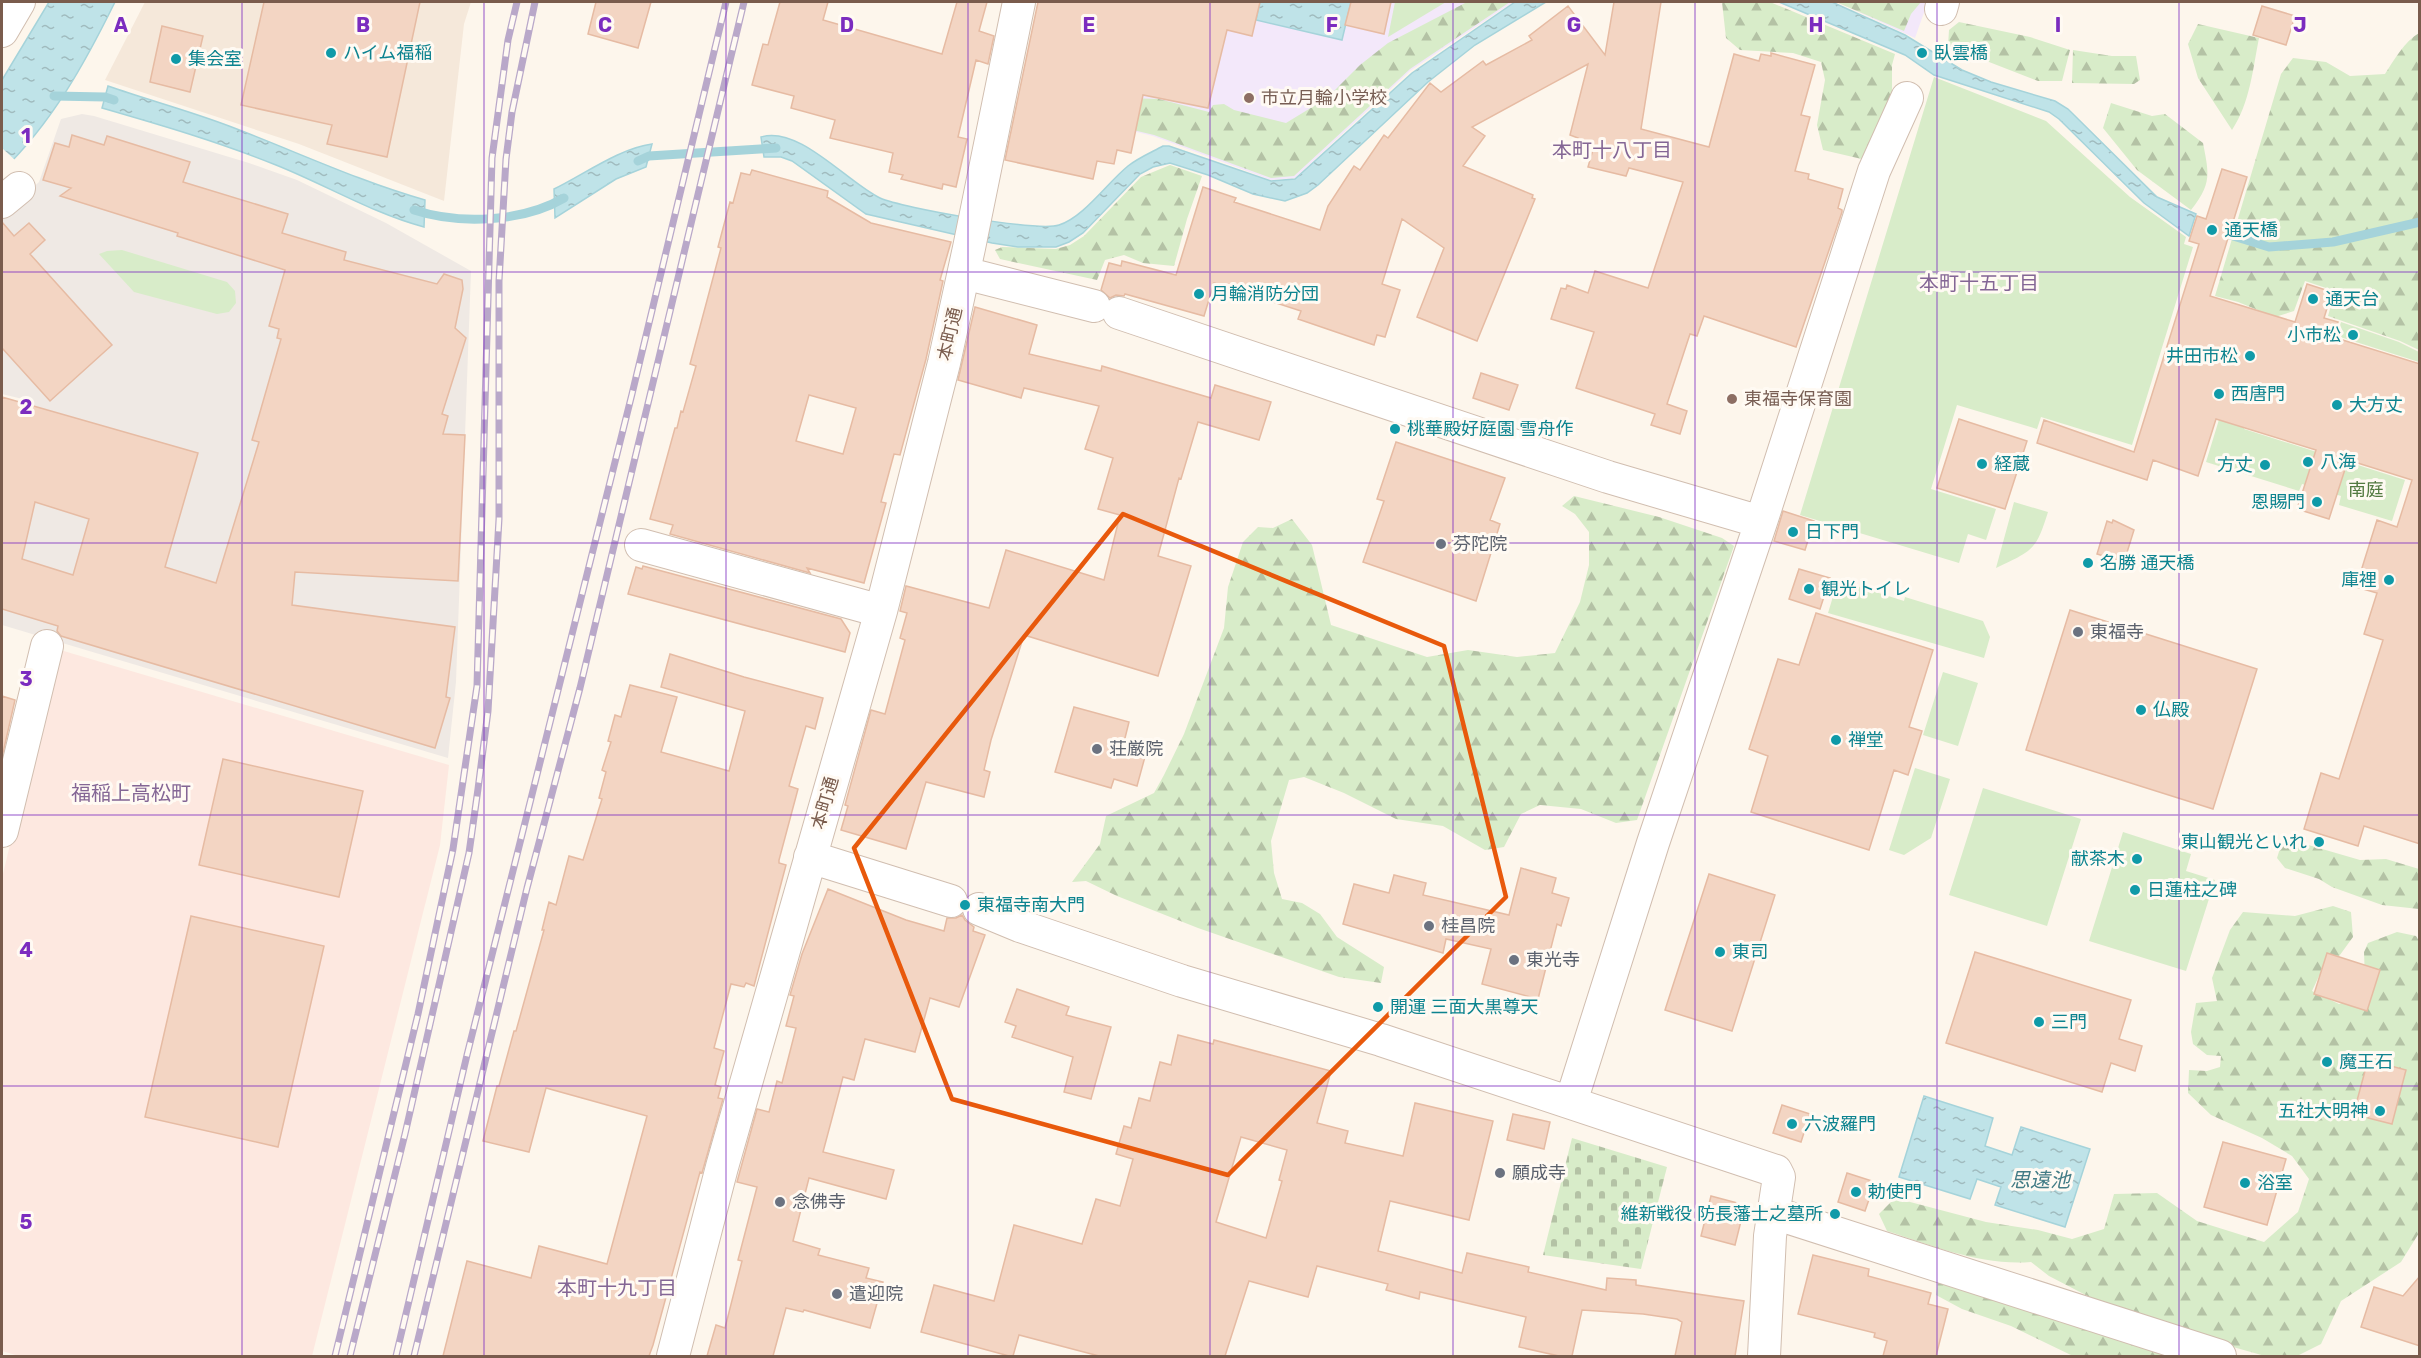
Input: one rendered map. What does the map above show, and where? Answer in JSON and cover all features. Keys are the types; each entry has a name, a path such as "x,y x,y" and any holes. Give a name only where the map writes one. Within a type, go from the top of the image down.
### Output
{"street":[{"path":"2,31 19,2"},
{"name":"本町通","path":"673,1356 711,1205 881,611 944,363 1019,2"},
{"path":"1571,1102 1874,171 1907,98"},
{"path":"966,260 1608,477 1761,522"},
{"path":"641,545 881,611"},
{"path":"2,831 47,646"},
{"path":"810,857 965,905 1182,981 1381,1040 1776,1171 1779,1178 1770,1236 1764,1356"},
{"path":"1774,1213 2220,1356"}],"highlighted area":[{"path":"1123,514 1444,646 1506,897 1228,1175 952,1099 854,848"}],"shaded area":[{"name":"ハイム福稲","path":"145,2 471,2 464,24 444,201 299,144 105,80"},
{"name":"市立月輪小学校","path":"1142,2 1513,2 1410,71 1295,178 1271,180 1153,136 1111,126"},
{"path":"1837,2 1931,2 1927,4 1915,38"},
{"path":"82,114 249,163 297,180 386,223 471,271 456,682 448,758 2,625 2,524 31,401 2,394 2,216 39,182 61,119"},
{"path":"57,649 449,765 440,845 312,1356 19,1356 2,1351 2,878"}],"green space":[{"path":"1395,2 1446,2 1388,37"},
{"path":"1467,2 1510,2 1410,69 1294,176 1271,178 1154,135 1112,125 1128,98 1159,99 1209,112 1213,105 1224,104 1234,110 1286,123 1327,98 1360,65 1388,43"},
{"path":"1722,2 1770,2 1895,54 1892,65 1892,106 1866,160 1823,150 1817,125 1825,80 1821,62 1793,53 1740,50 1726,38"},
{"path":"1836,2 1921,2 1911,14 1904,31"},
{"path":"1959,22 2030,37 2070,50 2062,81 2038,81 1948,46 1949,30"},
{"path":"2198,24 2259,38 2247,97 2232,130 2198,78 2188,44"},
{"path":"2419,33 2419,350 2328,316 2335,291 2305,281 2294,311 2275,317 2238,302 2215,296 2281,74 2293,58 2326,62 2350,76 2385,74 2404,46"},
{"path":"2073,50 2112,56 2136,56 2140,80 2134,84 2072,83"},
{"path":"1934,77 2046,121 2130,197 2186,237 2184,244 2193,247 2132,445 2041,417 2037,429 1957,405 1931,489 1996,509 1986,540 1968,534 1959,563 1800,515"},
{"path":"2111,103 2152,116 2165,114 2203,143 2207,163 2206,186 2191,210 2137,170 2103,128"},
{"path":"1170,165 1202,176 1174,266 1143,263 1124,255 1105,260 1097,280 1000,259 995,250 1002,247 1056,249 1070,245 1084,236 1141,177"},
{"path":"122,250 227,282 235,291 236,303 229,312 217,314 134,292 99,254"},
{"path":"2341,322 2399,342 2419,352 2419,362 2337,336"},
{"name":"南庭","path":"2221,413 2246,422 2244,429 2405,480 2392,521 2339,505 2341,496 2302,484 2299,491 2206,462"},
{"path":"1574,496 1659,517 1722,538 1734,546 1637,820 1616,823 1581,809 1540,805 1521,814 1504,847 1485,850 1443,826 1396,819 1344,793 1304,777 1289,780 1271,841 1274,873 1282,899 1302,903 1320,914 1337,937 1384,967 1381,983 1339,977 1198,928 1117,896 1086,881 1072,882 1100,844 1106,816 1154,793 1164,775 1184,734 1224,628 1228,587 1243,542 1258,527 1273,528 1292,519 1312,545 1331,625 1427,657 1468,650 1517,657 1555,653 1580,602 1589,565 1589,532 1575,514 1562,506"},
{"path":"2014,502 2048,512 2040,535 2031,548 2018,558 1996,568"},
{"path":"1838,580 1904,601 1905,597 1983,621 1990,637 1984,658 1828,613"},
{"path":"1943,672 1978,683 1958,746 1923,735"},
{"path":"1915,768 1950,779 1931,838 1904,855 1889,850"},
{"path":"1983,788 2081,819 2047,926 1949,895"},
{"path":"2123,832 2191,854 2186,871 2215,880 2186,971 2089,941"},
{"path":"2282,842 2305,844 2360,860 2386,859 2419,869 2419,909 2382,905 2332,887 2319,879 2285,868 2277,858"},
{"path":"2333,906 2351,912 2353,937 2337,959 2319,976 2312,991 2339,1004 2359,997 2365,981 2364,952 2368,943 2397,932 2416,936 2419,941 2419,1233 2401,1262 2341,1301 2321,1344 2297,1356 2265,1356 2194,1336 2103,1304 2049,1276 2031,1262 1976,1258 1887,1231 1879,1214 1895,1198 1986,1222 2038,1230 2072,1239 2104,1229 2114,1194 2157,1193 2197,1221 2264,1242 2298,1212 2309,1179 2292,1156 2262,1138 2211,1115 2188,1093 2189,1070 2207,1071 2220,1067 2221,1056 2207,1055 2193,1044 2191,1032 2196,1003 2217,1001 2212,978 2230,930 2243,912 2295,916"},
{"path":"1572,1138 1667,1167 1641,1269 1543,1255"},
{"path":"1938,1282 2070,1325 2190,1356 2073,1356 2011,1326 1962,1309 1936,1295"}],"water":[{"path":"49,2 115,2 79,70 52,113 2,171 2,80"},
{"path":"1260,2 1351,2 1342,40 1256,20"},
{"path":"1515,2 1546,2 1475,45 1428,82 1318,185 1307,193 1285,201 1253,194 1208,175 1170,163 1153,167 1140,174 1083,233 1069,242 1056,247 1018,247 866,214 792,161 781,157 764,157 761,137 776,136 791,139 823,157 867,191 880,198 970,218 1046,226 1059,225 1077,215 1128,166 1163,146 1169,146 1271,181 1295,179 1412,73"},
{"path":"1779,2 1832,2 1905,35 1962,70 1991,82 2055,101 2068,109 2157,197 2196,214 2189,236 2144,203 2059,119 2049,112 1934,75 1905,55"},
{"path":"108,86 214,121 351,175 425,200 424,227 386,214 255,157 190,134 102,108"},
{"path":"652,144 646,167 616,179 555,218 554,189 615,156"},
{"name":"思遠池","path":"1924,1096 1993,1118 1985,1146 2012,1155 2021,1127 2090,1149 2065,1227 1995,1205 2001,1187 1977,1179 1970,1199 1899,1177"}],"pier":[{"path":"2,148 16,161 2,174"}],"building":[{"name":"ハイム福稲","path":"264,2 420,2 387,157 327,144 332,125 241,105"},
{"path":"596,2 651,2 638,48 588,34"},
{"path":"780,2 828,2 823,20 942,54 957,2 987,2 979,31 994,36 988,64 976,60 958,137 967,139 956,187 943,184 942,189 901,179 903,175 889,172 893,153 830,138 835,120 791,108 794,96 752,85 763,44 768,45"},
{"path":"1038,2 1260,2 1252,36 1227,30 1208,108 1143,95 1131,153 1117,150 1114,164 1097,161 1093,179 1005,160"},
{"path":"1351,2 1391,2 1384,34 1345,25"},
{"path":"1614,2 1661,2 1641,129 1709,147 1734,54 1759,61 1761,54 1771,56 1771,53 1815,65 1801,115 1810,117 1795,171 1809,174 1808,179 1843,189 1838,208 1842,212 1796,347 1704,316 1697,336 1690,334 1667,404 1687,411 1680,434 1651,425 1655,414 1576,388 1594,332 1551,319 1561,288 1566,289 1567,285 1588,293 1595,271 1648,288 1683,182 1629,168 1626,176 1588,167 1594,146 1577,142 1578,138 1570,135 1588,64 1472,127 1485,136 1463,166 1533,195 1532,198 1535,199 1477,341 1417,317 1444,248 1402,219 1382,284 1400,290 1385,337 1377,335 1374,345 1298,319 1301,311 1214,283 1204,316 1125,294 1110,298 1101,290 1109,263 1121,266 1122,261 1176,275 1203,187 1236,198 1234,202 1320,230 1328,206 1354,166 1360,170 1384,135 1388,138 1430,83 1441,92 1483,61 1486,65 1532,40 1529,36 1568,6 1605,55"},
{"path":"2262,6 2295,16 2286,45 2253,35"},
{"name":"集会室","path":"162,26 203,36 190,92 150,82"},
{"path":"72,135 104,145 107,136 190,162 183,182 288,214 282,233 346,252 344,260 437,284 444,274 462,280 463,289 455,328 466,338 442,414 448,416 443,434 465,435 458,581 295,572 292,605 455,627 446,697 450,698 435,748 61,636 57,631 58,626 2,609 2,397 198,453 165,567 216,583 259,442 252,440 281,339 277,338 279,329 269,326 285,270 60,196 71,188 43,180 55,143 69,147","holes":["35,502 89,519 73,575 22,559"]},
{"path":"2222,169 2247,177 2210,296 2295,322 2307,284 2332,292 2324,318 2338,322 2333,337 2420,364 2420,844 2364,826 2358,846 2304,829 2321,773 2339,779 2383,640 2364,634 2377,593 2356,587 2377,520 2397,527 2412,480 2348,460 2329,519 2297,509 2316,450 2216,419 2198,476 2153,460 2147,480 2037,443 2044,420 2134,452 2199,244 2189,241 2197,216 2206,219"},
{"path":"752,170 828,191 827,197 871,223 951,242 940,280 943,281 926,359 900,455 894,454 881,502 886,503 864,583 807,568 810,573 670,534 673,525 650,519 675,428 677,428 681,411 683,412 696,366 690,364 721,248 718,247 730,202 733,203 741,173 750,175","holes":["809,395 856,408 843,454 796,441"]},
{"path":"2,222 14,236 29,223 45,240 30,254 112,345 50,401 2,348"},
{"path":"975,307 1037,325 1029,354 1101,371 1102,366 1211,398 1215,385 1271,402 1259,440 1198,422 1181,479 1179,478 1158,556 1191,566 1158,676 1024,635 991,740 984,770 990,772 984,797 926,782 906,849 841,830 848,806 845,805 871,710 885,714 905,640 900,638 907,613 900,611 906,586 989,608 1006,550 1104,580 1120,515 1098,509 1113,458 1085,449 1099,406 1024,388 1021,398 958,380"},
{"path":"1481,373 1518,385 1509,410 1473,398"},
{"name":"経蔵","path":"1959,419 2027,441 2005,509 1937,488"},
{"path":"1396,442 1505,478 1490,520 1500,524 1476,601 1363,562 1384,501 1377,499"},
{"name":"日下門","path":"1783,511 1814,521 1805,550 1774,541"},
{"path":"2113,520 2134,530 2124,562 2097,554 2107,521 2112,523"},
{"path":"643,566 841,619 850,633 845,652 628,594 636,567 642,569"},
{"name":"観光トイレ","path":"1799,569 1830,578 1820,609 1789,599"},
{"name":"仏殿","path":"2070,610 2257,669 2213,809 2026,750"},
{"name":"禅堂","path":"1816,613 1933,650 1909,727 1922,731 1908,775 1894,770 1869,850 1751,812 1768,756 1749,749 1778,659 1799,665"},
{"path":"670,654 823,698 815,729 806,726 789,786 798,789 779,860 779,863 786,865 754,986 746,983 744,987 731,984 714,1048 724,1051 715,1085 721,1087 718,1098 723,1099 702,1173 700,1172 653,1345 649,1356 443,1356 467,1261 531,1278 539,1246 607,1264 647,1116 546,1088 529,1152 483,1141 497,1086 499,1086 514,1031 516,1031 544,930 542,930 549,902 556,905 569,856 583,860 602,799 599,798 606,772 602,770 611,742 608,741 615,715 621,717 630,685 677,697 661,752 729,771 745,711 661,687"},
{"path":"2,696 15,700 2,757"},
{"path":"1074,707 1129,722 1123,746 1146,753 1137,786 1114,779 1111,788 1055,772"},
{"path":"223,759 363,791 339,897 199,865"},
{"path":"1521,868 1556,878 1552,893 1569,898 1561,926 1557,924 1538,999 1482,984 1491,949 1446,939 1443,953 1343,924 1354,884 1389,893 1394,875 1426,883 1423,895 1509,915"},
{"name":"東司","path":"1709,874 1775,895 1732,1031 1665,1010"},
{"path":"828,889 906,920 944,931 947,918 962,915 974,927 973,931 985,935 959,1007 930,998 915,1052 865,1039 854,1080 843,1077 823,1152 894,1170 886,1199 809,1178 793,1241 820,1249 818,1255 869,1268 866,1278 883,1282 870,1328 804,1310 803,1312 786,1308 773,1356 707,1356 716,1325 725,1328 742,1261 738,1260 757,1187 737,1182 757,1109 769,1112 777,1081 782,1083 796,1028 786,1026 794,996 790,995 802,954"},
{"path":"191,916 324,946 278,1147 145,1117"},
{"name":"三門","path":"1975,952 2131,1000 2119,1039 2142,1046 2135,1071 2111,1063 2102,1092 1946,1043"},
{"path":"2327,953 2380,970 2367,1011 2314,994"},
{"path":"1017,989 1069,1007 1066,1015 1111,1027 1091,1099 1064,1092 1073,1057 1012,1037 1016,1026 1005,1022"},
{"path":"1178,1035 1213,1044 1214,1040 1331,1071 1317,1123 1348,1131 1345,1143 1403,1156 1415,1103 1493,1121 1469,1220 1390,1201 1378,1251 1462,1273 1467,1253 1529,1267 1528,1272 1606,1290 1607,1278 1636,1280 1636,1285 1744,1301 1735,1356 1675,1356 1682,1322 1677,1319 1582,1310 1572,1356 1559,1356 1519,1347 1526,1317 1420,1292 1419,1299 1386,1290 1388,1284 1317,1266 1308,1297 1249,1281 1225,1356 1099,1356 1019,1335 1013,1356 1009,1356 921,1332 934,1285 994,1301 1014,1225 1082,1244 1096,1199 1120,1206 1133,1159 1116,1154 1124,1126 1131,1128 1139,1098 1150,1101 1160,1062 1171,1065","holes":["1241,1137 1287,1150 1279,1180 1282,1181 1266,1238 1216,1222"]},
{"path":"2368,1060 2406,1070 2392,1124 2368,1118 2370,1112 2355,1108"},
{"name":"六波羅門","path":"1782,1105 1810,1114 1801,1142 1773,1133"},
{"path":"1513,1114 1550,1122 1544,1149 1507,1140"},
{"name":"浴室","path":"2223,1142 2286,1159 2267,1225 2204,1207"},
{"name":"勅使門","path":"1847,1173 1875,1182 1865,1211 1838,1202"},
{"path":"1711,1196 1745,1205 1735,1245 1701,1236"},
{"path":"1813,1255 1869,1269 1868,1276 1931,1293 1928,1304 1948,1309 1936,1356 1883,1356 1887,1341 1874,1337 1875,1333 1798,1314"},
{"path":"2420,1276 2420,1346 2361,1327 2374,1287 2403,1296"}],"waterway":[{"path":"54,96 105,97 114,100"},
{"path":"638,161 649,156 776,148"},
{"path":"414,210 451,218 491,219 530,212 564,198"},
{"path":"2217,231 2269,247 2333,242 2420,222"}],"railway":[{"path":"335,1356 418,1014 453,849 477,686 492,158 508,40 517,2"},
{"path":"350,1356 405,1134 469,853 478,789 488,711 499,519 499,281 506,159 512,112 535,2"},
{"path":"396,1356 467,1055 632,394 726,2"},
{"path":"414,1356 527,888 580,688 744,2"}],"place":[{"name":"ハイム福稲","path":"331,53"},
{"name":"臥雲橋","path":"1922,53"},
{"name":"集会室","path":"176,59"},
{"name":"市立月輪小学校","path":"1249,98"},
{"name":"通天橋","path":"2212,230"},
{"name":"月輪消防分団","path":"1199,294"},
{"name":"通天台","path":"2313,299"},
{"name":"小市松","path":"2353,335"},
{"name":"井田市松","path":"2250,356"},
{"name":"西唐門","path":"2219,394"},
{"name":"東福寺保育園","path":"1732,399"},
{"name":"大方丈","path":"2337,405"},
{"name":"桃華殿好庭園 雪舟作","path":"1395,429"},
{"name":"八海","path":"2308,462"},
{"name":"経蔵","path":"1982,464"},
{"name":"方丈","path":"2265,465"},
{"name":"恩賜門","path":"2317,502"},
{"name":"日下門","path":"1793,532"},
{"name":"芬陀院","path":"1441,544"},
{"name":"名勝 通天橋","path":"2088,563"},
{"name":"庫裡","path":"2389,580"},
{"name":"観光トイレ","path":"1809,589"},
{"name":"東福寺","path":"2078,632"},
{"name":"仏殿","path":"2141,710"},
{"name":"禅堂","path":"1836,740"},
{"name":"荘厳院","path":"1097,749"},
{"name":"東山観光といれ","path":"2319,842"},
{"name":"献茶木","path":"2137,859"},
{"name":"日蓮柱之碑","path":"2135,890"},
{"name":"東福寺南大門","path":"965,905"},
{"name":"桂昌院","path":"1429,926"},
{"name":"東司","path":"1720,952"},
{"name":"東光寺","path":"1514,960"},
{"name":"開運 三面大黒尊天","path":"1378,1007"},
{"name":"三門","path":"2039,1022"},
{"name":"魔王石","path":"2327,1062"},
{"name":"五社大明神","path":"2380,1111"},
{"name":"六波羅門","path":"1792,1124"},
{"name":"願成寺","path":"1500,1173"},
{"name":"浴室","path":"2245,1183"},
{"name":"勅使門","path":"1856,1192"},
{"name":"念佛寺","path":"780,1202"},
{"name":"維新戦役 防長藩士之墓所","path":"1835,1214"},
{"name":"遣迎院","path":"837,1294"}],"district":[{"name":"本町十八丁目","path":"1612,150"},
{"name":"本町十五丁目","path":"1979,283"},
{"name":"福稲上高松町","path":"131,793"},
{"name":"本町十九丁目","path":"617,1288"}]}
